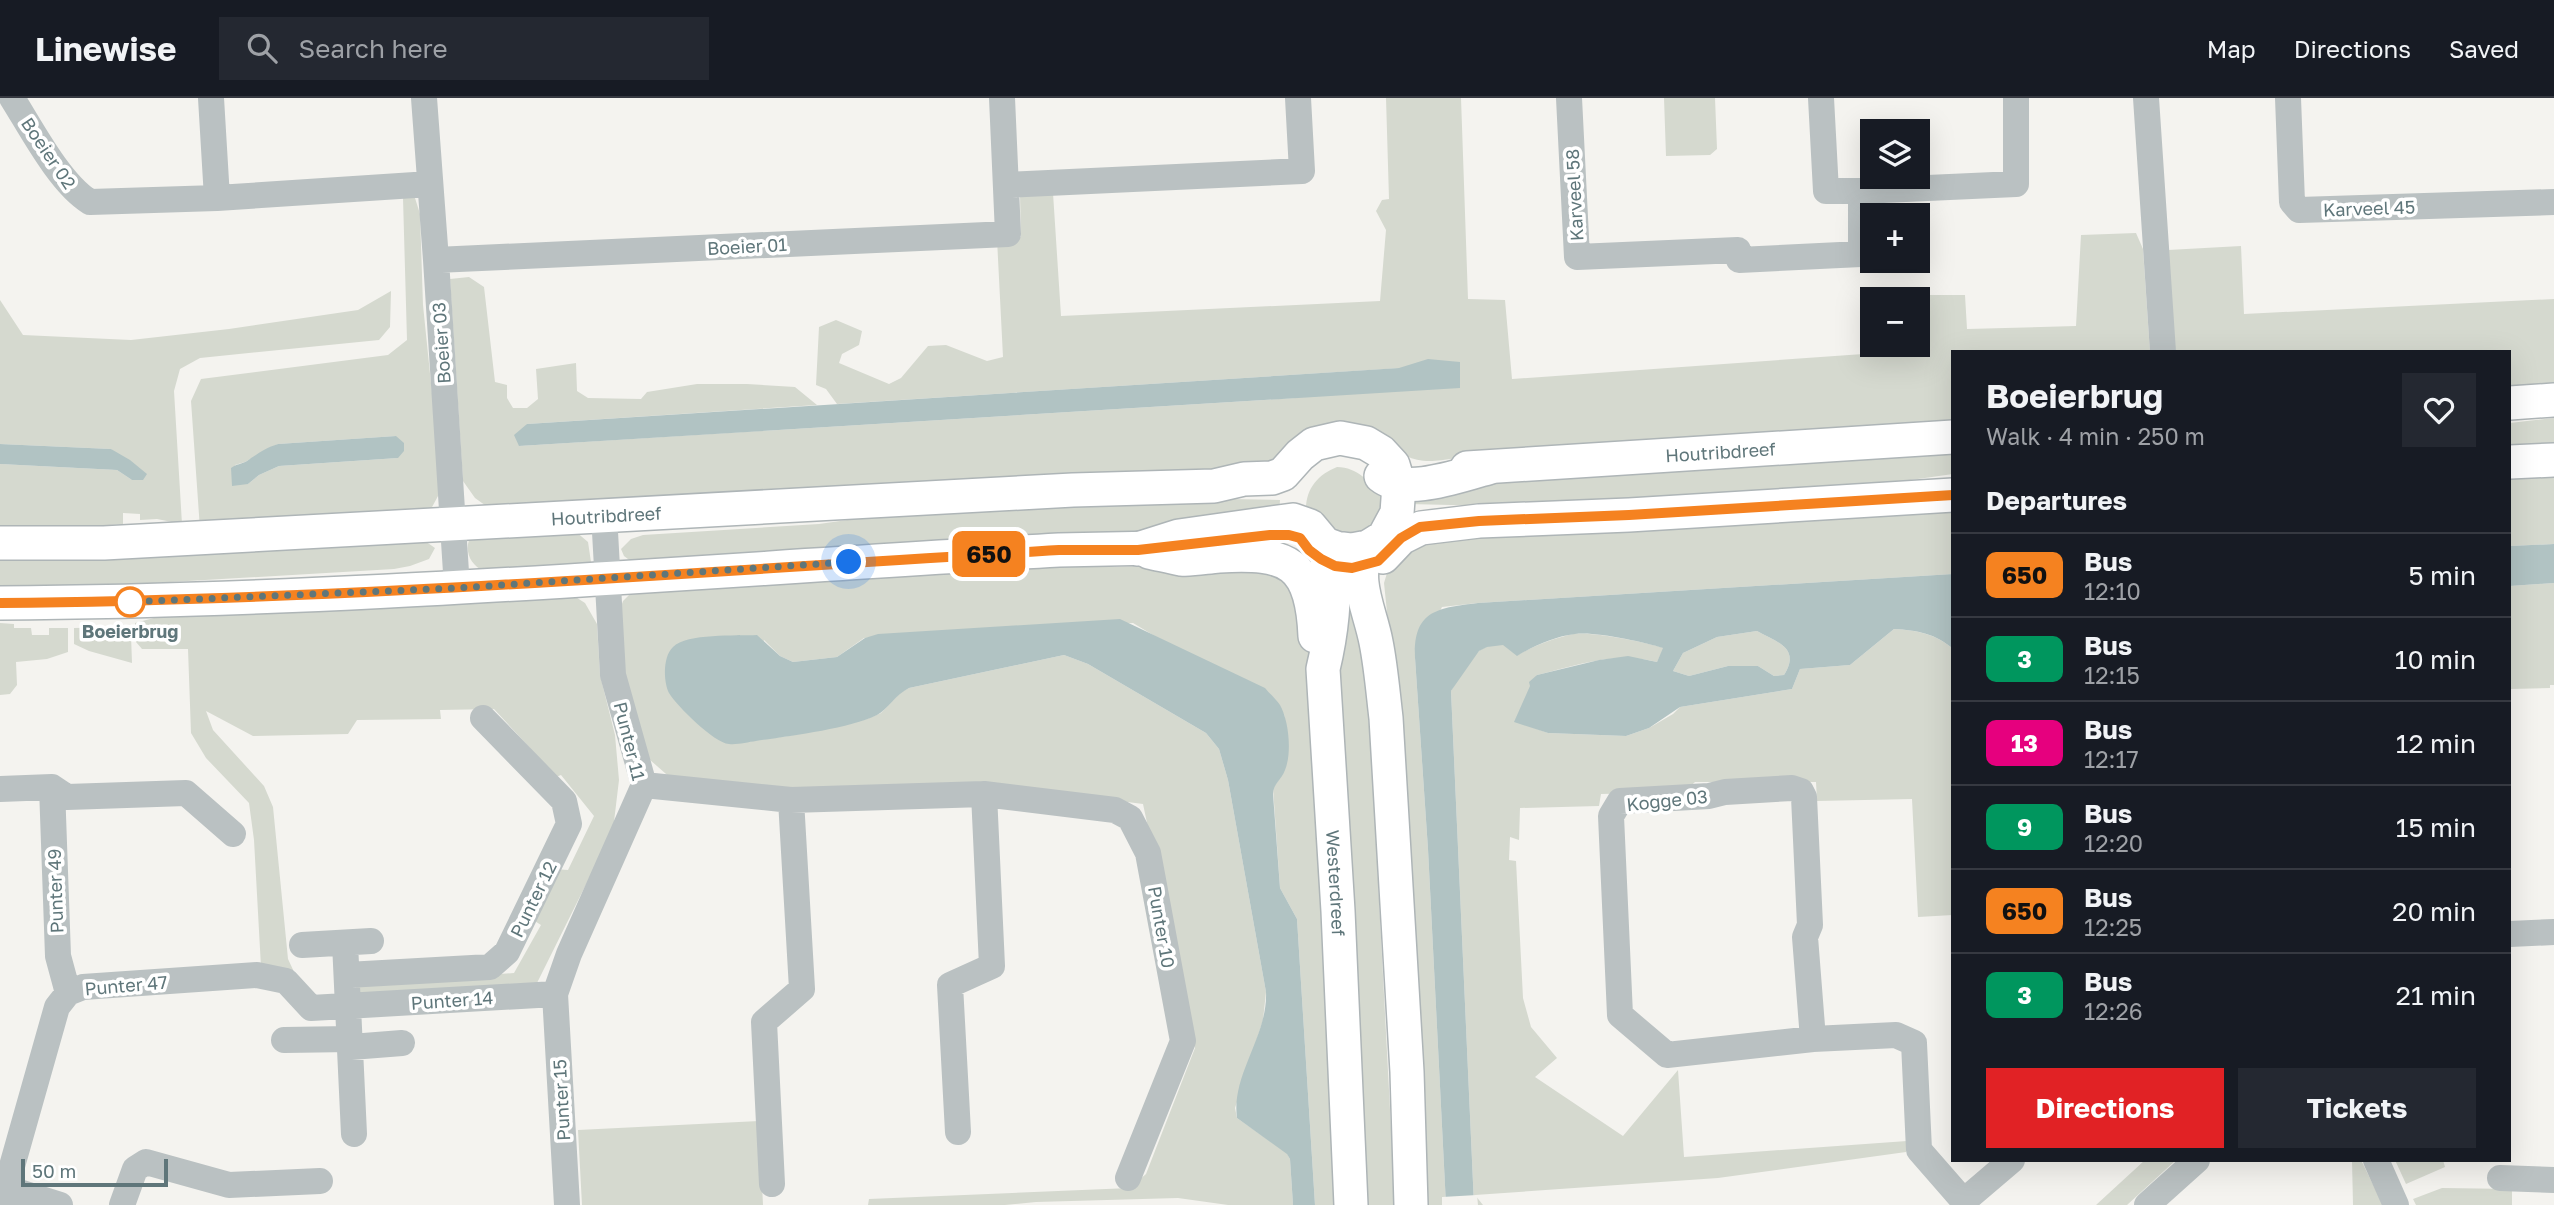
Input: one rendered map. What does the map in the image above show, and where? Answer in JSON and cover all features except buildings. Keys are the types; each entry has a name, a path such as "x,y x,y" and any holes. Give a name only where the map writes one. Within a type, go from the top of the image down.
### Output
{"main road":[{"path":"2511,403 2554,400"},
{"name":"Houtribdreef","path":"1396,475 1401,470 1488,468 1542,462 1951,437"},
{"path":"1411,1205 1407,1072 1386,718 1375,637 1366,610 1381,547 1399,504 1396,475 1374,447 1358,440 1340,438 1314,444 1300,455 1294,476 1296,529 1309,550 1327,563 1344,568 1381,547 1420,527 1479,521 1629,515 1951,495"},
{"path":"2511,463 2554,460"},
{"name":"Houtribdreef","path":"0,542 104,542 1073,490 1214,486 1244,479 1294,476"},
{"path":"0,603 127,602 457,588 1059,550 1138,550 1289,535 1296,529 1310,526 1325,544 1336,548 1352,550 1381,547"},
{"path":"1138,550 1182,559 1258,555 1275,558 1291,566 1303,579 1311,597 1315,637 1323,669"},
{"name":"Westerdreef","path":"1327,563 1333,582 1331,637 1323,669 1351,1205"}],"street":[{"name":"Boeier 02","path":"12,98 57,168 78,195 90,202 217,198 430,184"},
{"path":"211,98 217,198"},
{"name":"Boeier 03","path":"424,98 457,588"},
{"name":"Boeier 01","path":"436,260 1008,234 1002,98"},
{"path":"1006,185 1302,171 1298,98"},
{"name":"Karveel 58","path":"1569,98 1577,257 1738,250 1739,260 1861,254 1861,191"},
{"path":"1821,98 1826,191 2016,184 2016,98"},
{"path":"2146,98 2163,350"},
{"name":"Karveel 45","path":"2288,98 2292,202 2299,210 2554,202"},
{"name":"Punter 11","path":"555,994 569,954 643,785 613,675 604,514"},
{"name":"Punter 12","path":"347,975 491,967 507,951 569,824 564,801 482,718"},
{"name":"Punter 10","path":"643,785 791,800 984,794 1115,810 1130,818 1148,853 1183,1041 1128,1178"},
{"path":"0,789 52,787 67,797 186,793 233,834"},
{"name":"Punter 49","path":"52,787 58,956 68,993"},
{"name":"Kogge 03","path":"1813,1039 1805,937 1810,925 1804,797 1801,790 1791,788 1725,792 1709,796 1620,801 1611,816 1620,1015 1667,1055 1813,1039 1896,1035 1914,1043 1919,1150 1965,1203"},
{"path":"958,1132 950,985 992,966 984,794"},
{"path":"772,1184 764,1022 802,989 791,800"},
{"path":"2511,934 2554,932"},
{"path":"302,945 358,942 347,975 354,1135"},
{"name":"Punter 47","path":"4,1197 10,1139 57,1007 68,993 83,987 257,975 286,981 311,1008"},
{"name":"Punter 14","path":"311,1008 555,994"},
{"name":"Punter 15","path":"555,994 567,1205"},
{"path":"284,1040 402,1043"},
{"path":"122,1205 135,1169 146,1162 229,1185 320,1181"},
{"path":"1965,1203 2010,1162"},
{"path":"2147,1205 2195,1162"},
{"path":"2377,1162 2396,1205"},
{"path":"2500,1178 2554,1180"},
{"path":"4,1197 60,1205"}],"shaded area":[{"path":"1386,98 1461,98 1468,299 1505,300 1512,379 1860,354 1860,357 1930,357 1930,295 1965,295 1967,329 2076,326 2081,235 2136,233 2143,249 2150,350 1951,350 1951,425 1432,461 1407,456 1378,440 1264,469 489,508 475,498 463,481 450,279 469,277 484,287 495,382 507,385 507,398 513,408 527,408 538,399 536,369 576,363 577,391 588,398 641,399 647,392 697,384 747,384 795,387 817,405 527,424 519,446 1296,398 1401,368 837,404 826,389 816,385 819,327 836,320 862,331 859,345 842,354 839,363 889,384 901,378 928,346 946,345 987,361 1003,357 997,239 1021,237 1020,195 1053,193 1061,316 1380,301 1386,230 1376,211 1382,200 1389,199"},
{"path":"1664,98 1715,98 1717,149 1710,155 1666,156"},
{"path":"403,198 415,198 420,214 423,305 439,462 438,496 431,509 200,529 191,401 201,379 388,355 407,340","holes":["396,436 398,458 279,466 259,475 248,484 235,465 278,444"]},
{"path":"2241,246 2244,314 2554,299 2554,388 2511,391 2511,350 2173,350 2168,250"},
{"path":"391,291 390,327 379,340 200,358 180,369 174,391 182,524 157,519 140,520 140,514 123,513 123,524 0,533 0,464 117,470 132,480 111,449 0,444 0,300 23,335 131,340 358,310"},
{"path":"1428,359 1460,362 1460,388 519,446 514,435 527,424 1399,368"},
{"path":"2554,418 2554,447 2511,449 2511,423"},
{"path":"396,436 404,443 404,451 398,458 279,466 259,475 248,484 232,486 231,468 278,444"},
{"path":"0,444 111,449 147,474 143,480 132,480 117,470 0,464"},
{"path":"1951,447 1951,474 1833,491 1533,507 1408,504 1408,491 1521,474"},
{"path":"1337,467 1357,473 1384,493 1385,504 1371,529 1341,537 1306,509 1311,488"},
{"path":"2554,469 2554,544 2511,546 2511,472"},
{"path":"1228,499 1280,500 1279,513 1172,530 632,562 624,556 621,549 631,539 643,535 819,524 910,511"},
{"path":"1951,506 1951,574 1442,607 1415,658 1428,849 1446,1205 1420,1205 1392,660 1384,583 1388,570 1427,535"},
{"path":"575,531 588,542 591,562 588,565 484,571 472,562 469,554 469,540"},
{"path":"425,541 435,548 429,559 394,569 0,592 0,556"},
{"path":"2554,544 2554,583 2511,586 2511,546"},
{"path":"1218,562 1288,576 1309,635 1338,1205 1315,1205 1297,919 1280,888 1273,788 1287,761 1284,714 1133,623 864,638 837,657 793,662 780,656 764,640 729,744 788,736 867,719 881,713 901,692 909,688 1064,655 1088,664 1206,733 1219,749 1228,780 1266,992 1263,1020 1235,1108 1237,1118 1287,1153 1290,1159 1293,1205 1228,1205 1178,1198 1005,1205 868,1205 869,1199 1130,1188 1146,1174 1195,1048 1143,804 986,784 815,793 674,781 649,759 624,673 619,612 623,601 632,592 1017,563 1117,567"},
{"path":"1951,574 1951,648 1926,634 1894,629 1850,665 1800,669 1792,689 1680,707 1649,728 1626,736 1548,733 1514,722 1530,686 1529,682 1537,675 1628,656 1657,662 1663,648 1583,633 1553,639 1517,656 1503,645 1479,651 1451,691 1474,1205 1446,1205 1428,849 1415,658 1415,642 1424,621 1431,614 1451,607 1478,603","holes":["1757,631 1779,643 1790,658 1784,675 1774,676 1758,666 1728,666 1689,676 1673,671 1683,653 1717,637"]},
{"path":"1341,579 1355,579 1371,746 1395,1205 1364,1205 1339,719"},
{"path":"2554,583 2554,685 2550,685 2550,688 2511,689 2511,586"},
{"path":"571,594 585,603 597,624 600,675 615,735 619,780 613,830 537,983 357,999 356,984 514,973 541,925 530,918 554,869 568,870 594,816 561,775 546,781 530,748 494,709 440,710 441,719 357,720 348,734 253,736 206,711 213,730 264,786 273,807 288,959 302,989 261,967 254,840 249,803 206,758 191,733 188,649 142,649 136,642 135,623 165,615"},
{"path":"1120,619 1265,688 1278,703 1286,720 1287,763 1273,794 1280,888 1297,919 1315,1205 1293,1205 1290,1159 1287,1154 1237,1118 1239,1086 1261,1024 1266,992 1228,780 1219,749 1206,733 1088,664 1064,655 909,688 877,715 865,720 818,731 735,744 722,742 696,723 673,699 666,682 667,656 673,647 700,637 757,635 780,656 793,662 837,657 865,638 878,634"},
{"path":"0,623 14,624 14,628 31,628 32,635 49,635 49,628 68,628 68,652 47,659 16,662 17,685 10,694 0,695"},
{"path":"121,627 125,634 131,635 132,663 74,644 74,628"},
{"path":"1894,629 1925,634 1951,648 1951,915 1918,917 1912,799 1817,801 1816,782 1695,782 1684,792 1601,794 1599,806 1520,808 1519,840 1510,837 1509,860 1516,861 1523,998 1531,1027 1557,1058 1535,1077 1623,1136 1678,1070 1684,1157 1907,1141 1906,1152 1718,1178 1475,1195 1483,1205 1474,1205 1451,691 1470,660 1490,646 1503,644 1517,655 1551,640 1581,633 1664,648 1657,662 1612,659 1537,675 1515,721 1548,733 1626,736 1649,728 1680,707 1792,689 1800,669 1850,665"},
{"path":"1757,631 1779,643 1788,652 1789,666 1784,675 1774,676 1758,666 1728,666 1689,676 1673,671 1683,653 1717,637"},
{"path":"759,1121 763,1205 582,1205 578,1130"},
{"path":"2143,1162 2174,1162 2127,1205 2096,1205"},
{"path":"2352,1162 2362,1162 2383,1205 2353,1205"},
{"path":"2396,1162 2444,1162 2445,1167 2406,1184"},
{"path":"2442,1188 2512,1189 2512,1205 2416,1205 2413,1199"}],"pier":[{"path":"1477,1195 1478,1205 1442,1205 1442,1197"}],"bus line":[{"name":"650","path":"0,603 127,602 457,588 1059,550 1138,550 1270,535 1300,538 1309,550 1327,563 1352,568 1378,561 1401,538 1420,527 1479,521 1629,515 1951,495"}],"place":[{"name":"Boeierbrug","path":"130,602"}],"route":[{"path":"130,602 127,602 457,588 849,562"}]}
